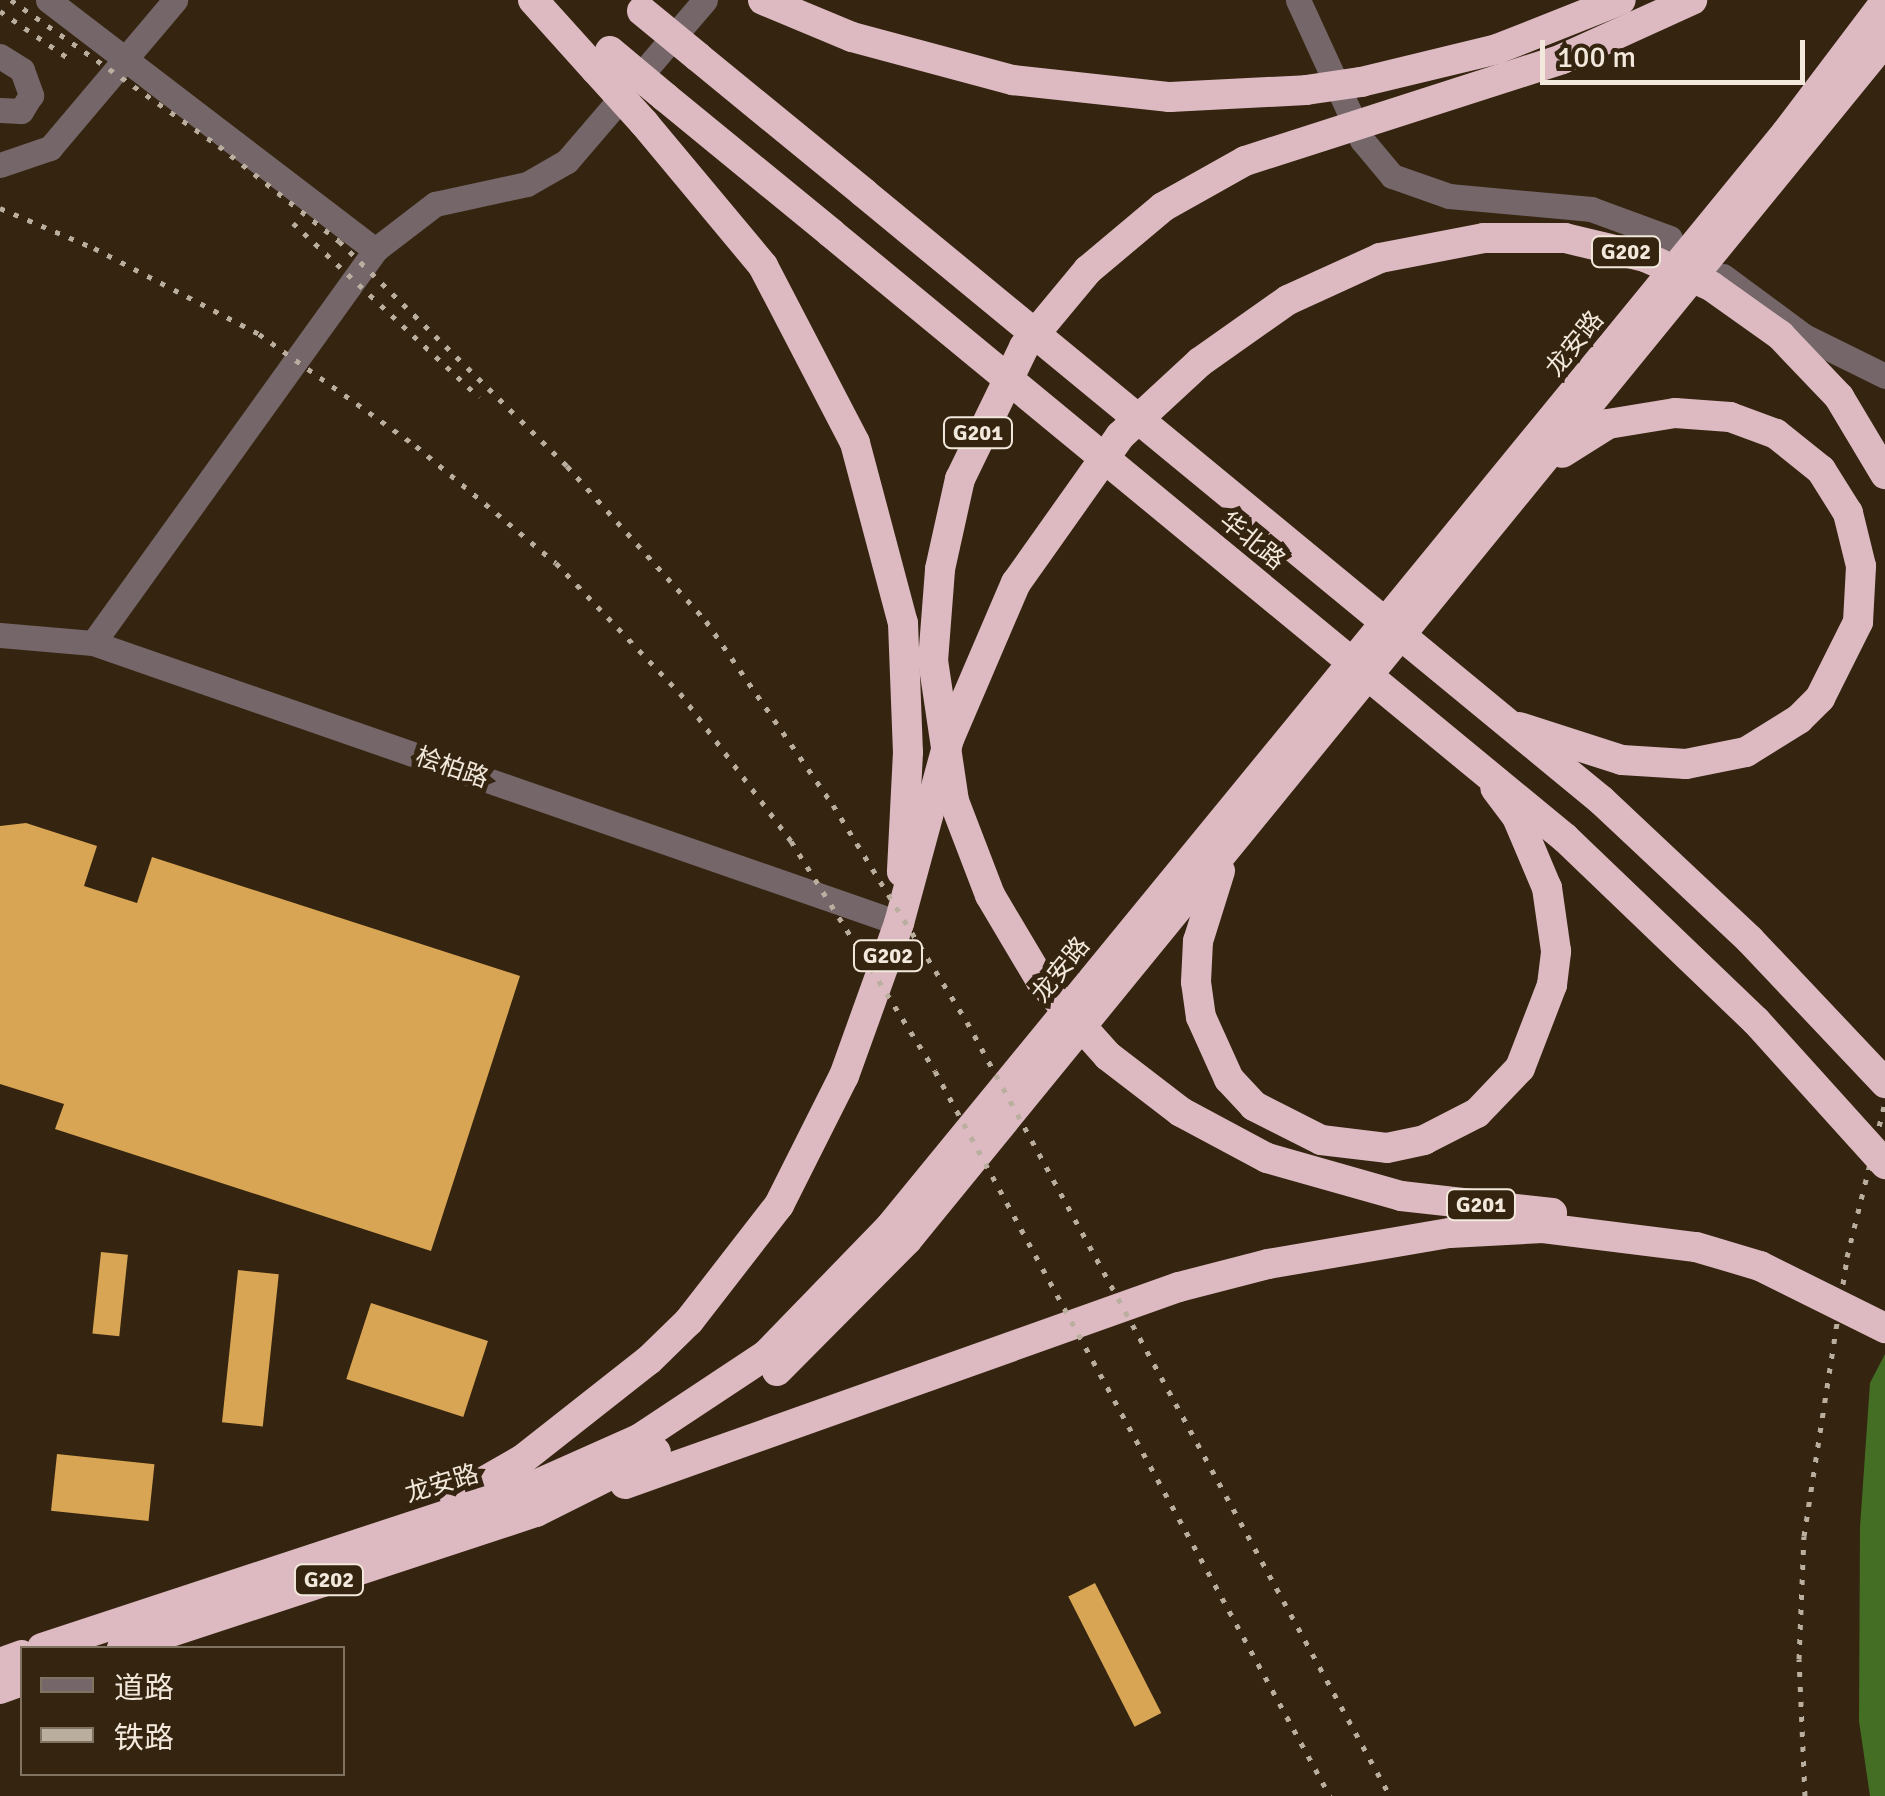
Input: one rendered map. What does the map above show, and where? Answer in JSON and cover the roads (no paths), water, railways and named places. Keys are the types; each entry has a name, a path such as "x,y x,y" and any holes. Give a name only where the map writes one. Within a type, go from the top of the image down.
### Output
{"highway":[{"path":"533,0 603,60 644,123 726,218 780,293 830,384 877,509 903,623 908,681 899,923"},
{"name":"华北路","path":"548,0 603,60 666,97 1473,762 1662,928 1885,1164"},
{"path":"763,0 852,37 1014,80 1170,97 1306,90 1362,82 1497,49 1622,0"},
{"name":"G201","path":"1692,0 1562,60 1245,161 1203,181 1124,237 1036,332 979,430 948,526 933,661 954,801 990,896 1052,994 1139,1083 1220,1136 1325,1178 1402,1196 1593,1220 1696,1247 1760,1266 1885,1328"},
{"name":"龙安路","path":"48,1646 531,1487 638,1439 705,1401 824,1300 1786,134 1885,2"},
{"name":"华北路","path":"636,5 1500,718 1676,868 1885,1083"},
{"name":"龙安路","path":"128,1646 536,1512 715,1418 840,1315 1240,833 1885,41"},
{"name":"G202","path":"386,1533 539,1448 649,1360 700,1308 779,1205 813,1144 899,923 969,683 1052,524 1120,436 1159,398 1288,300 1380,258 1484,238 1566,238 1645,257 1711,286 1780,335 1839,397 1885,474"},
{"path":"1500,718 1589,753 1654,763 1700,762 1773,738 1799,719 1837,674 1862,594 1858,539 1837,490 1776,434 1730,418 1674,413 1608,424 1529,480"},
{"path":"1240,833 1220,869 1198,941 1201,1017 1229,1079 1287,1127 1350,1146 1424,1140 1489,1102 1536,1040 1552,985 1554,919 1517,817 1473,762"},
{"name":"G202","path":"536,1512 691,1464 1180,1287 1358,1245 1543,1228 1696,1247"}],"street":[{"path":"48,0 375,250"},
{"path":"0,166 50,148 130,62 176,0"},
{"path":"93,644 375,250 435,204 527,184 567,161 704,0"},
{"path":"1298,0 1362,140 1392,176 1449,196 1590,209 1670,238"},
{"path":"0,56 22,70 31,95 21,112 0,110"},
{"path":"1723,276 1804,336 1885,376"},
{"name":"桧柏路","path":"0,635 93,644 899,923"}],"railway":[{"path":"11,0 219,146 339,241 567,466 706,621 833,805 967,1022 1390,1796"},
{"path":"0,11 71,60"},
{"path":"0,208 94,248 259,334 416,446 556,563 680,693 791,841 935,1071 1330,1796"},
{"path":"293,223 479,397"},
{"path":"1805,1796 1799,1659 1804,1536 1847,1257 1885,1102"}]}
